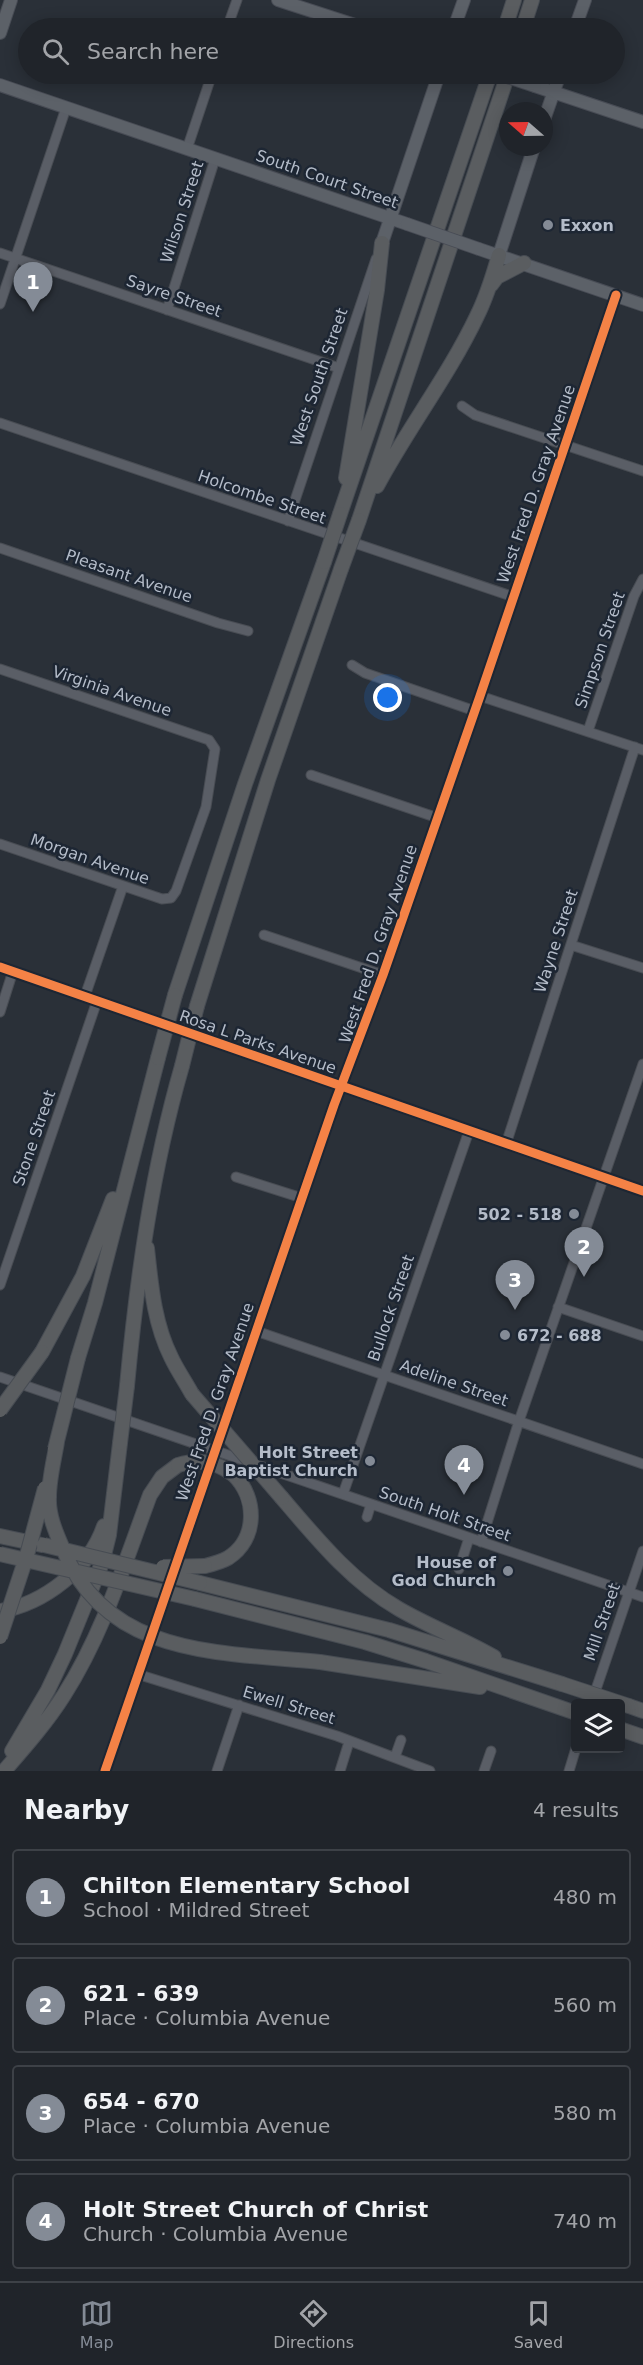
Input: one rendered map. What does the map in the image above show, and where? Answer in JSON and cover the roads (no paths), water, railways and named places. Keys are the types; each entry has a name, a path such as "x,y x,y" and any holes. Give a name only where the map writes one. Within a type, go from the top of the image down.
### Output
{"highway":[{"path":"508,18 514,0"},
{"path":"526,18 532,0"},
{"path":"0,1637 27,1555 175,995 238,804 324,562 487,84"},
{"path":"2,1771 48,1690 102,1563 109,1535 135,1299 146,1231 164,1136 197,1006 268,780 505,84"},
{"path":"340,514 377,290 382,243"},
{"path":"358,520 398,447 471,328 489,287 499,255"},
{"path":"489,287 497,277 524,263"},
{"path":"0,1410 42,1352 83,1276 134,1147"},
{"path":"146,1231 153,1302 159,1326 170,1356 192,1394 328,1551 381,1597 398,1609 454,1638 475,1646 519,1671"},
{"path":"57,1442 49,1497 54,1527 74,1572 99,1603 117,1618 140,1632 168,1644 190,1648 320,1662 517,1693"},
{"path":"2,1771 60,1701 80,1669 100,1628 150,1495 162,1477 178,1466 197,1461 213,1463 234,1475 245,1488 250,1498 252,1514 250,1526 246,1537 236,1551 226,1559 205,1566 182,1568 133,1566"},
{"path":"0,1611 27,1604 44,1595 61,1583 84,1561 101,1536 113,1498"},
{"path":"0,1536 133,1566 379,1627 643,1711"},
{"path":"0,1554 195,1599 365,1642 571,1711"},
{"path":"625,1730 643,1737"}],"main road":[{"path":"0,33 11,0"},
{"path":"278,0 333,18"},
{"path":"458,18 464,0"},
{"path":"579,18 585,0"},
{"path":"382,243 436,84"},
{"path":"529,84 643,122"},
{"path":"550,102 557,84"},
{"name":"South Court Street","path":"0,85 643,305"},
{"path":"499,255 531,156"}],"street":[{"path":"231,18 237,0"},
{"path":"188,149 209,84"},
{"path":"0,304 66,108"},
{"name":"Wilson Street","path":"167,310 215,159"},
{"name":"West South Street","path":"288,521 382,243"},
{"name":"Sayre Street","path":"0,254 339,368"},
{"name":"West Fred D. Gray Avenue","path":"105,1771 302,1198 438,818 616,295"},
{"path":"462,406 475,414 643,471"},
{"name":"Holcombe Street","path":"0,423 514,597"},
{"name":"Pleasant Avenue","path":"0,548 218,623 248,631"},
{"name":"Simpson Street","path":"588,731 634,596 643,579"},
{"path":"352,665 365,673 475,711"},
{"name":"Virginia Avenue","path":"0,669 209,740 212,743 215,753 206,807 176,891 171,898"},
{"path":"480,696 639,748"},
{"name":"Wayne Street","path":"506,1144 639,748"},
{"path":"311,775 438,818"},
{"name":"Morgan Avenue","path":"0,844 162,899 171,898"},
{"path":"85,996 123,886"},
{"path":"264,935 383,975"},
{"path":"571,945 643,968"},
{"name":"Rosa L Parks Avenue","path":"0,967 643,1191"},
{"path":"0,1012 13,971"},
{"name":"Stone Street","path":"0,1285 97,1001"},
{"path":"481,1542 519,1421 643,1064"},
{"name":"Bullock Street","path":"343,1494 469,1131"},
{"path":"236,1177 302,1198"},
{"path":"558,1307 643,1336"},
{"name":"Adeline Street","path":"256,1331 643,1464"},
{"name":"South Holt Street","path":"0,1377 643,1597"},
{"path":"367,1517 370,1504"},
{"path":"459,1569 469,1538"},
{"name":"Mill Street","path":"593,1699 643,1551"},
{"name":"Ewell Street","path":"137,1674 337,1736 430,1771"},
{"path":"217,1771 238,1706"},
{"path":"395,1757 401,1740"},
{"path":"340,1771 349,1742"},
{"path":"484,1771 491,1751"},
{"path":"569,1771 575,1753"}],"place":[{"name":"Exxon","path":"548,225"},
{"name":"Chilton Elementary School","path":"33,312"},
{"name":"502 - 518","path":"574,1214"},
{"name":"621 - 639","path":"584,1277"},
{"name":"654 - 670","path":"515,1310"},
{"name":"672 - 688","path":"505,1335"},
{"name":"Holt Street Baptist Church","path":"370,1461"},
{"name":"Holt Street Church of Christ","path":"464,1495"},
{"name":"House of God Church","path":"508,1571"}]}
